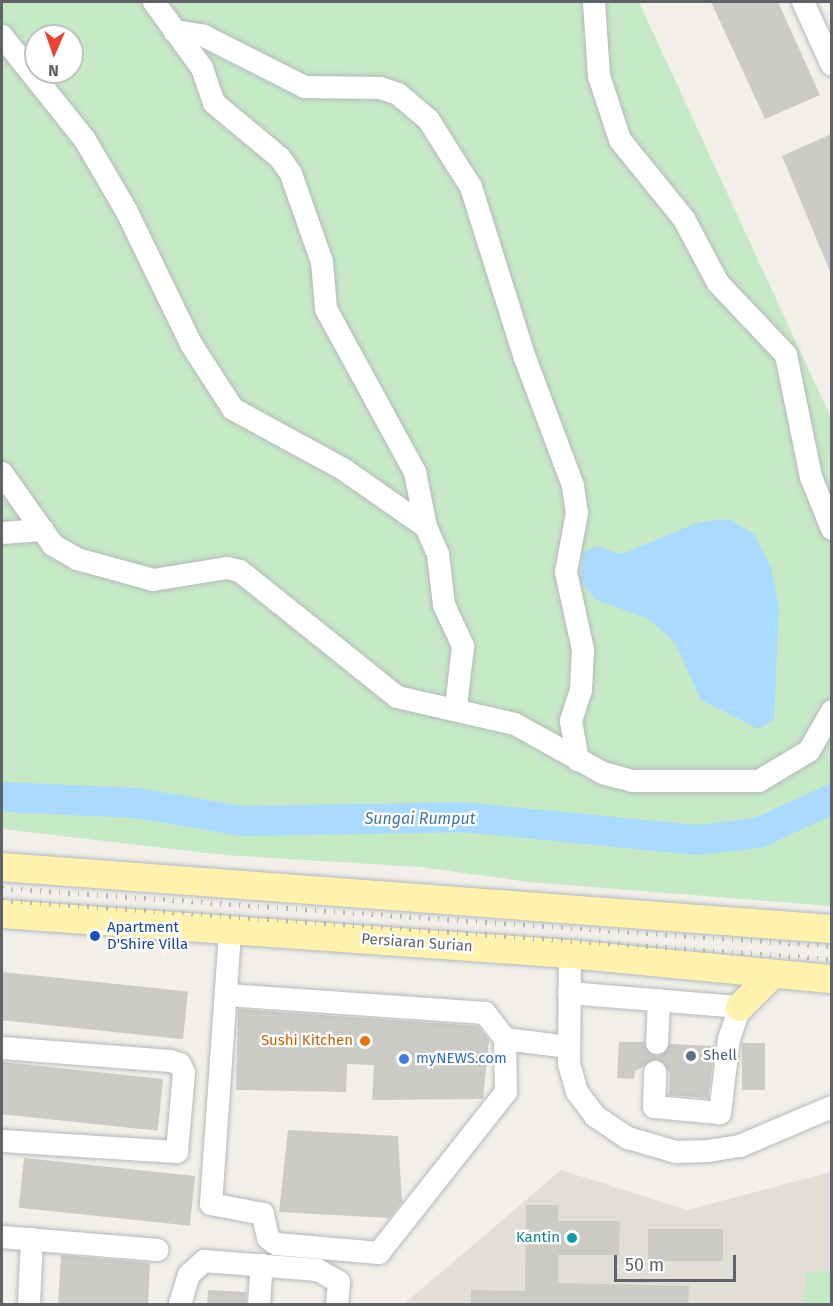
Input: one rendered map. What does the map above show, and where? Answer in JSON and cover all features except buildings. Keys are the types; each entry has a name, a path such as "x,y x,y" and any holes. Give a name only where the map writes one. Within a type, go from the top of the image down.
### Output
{"main road":[{"path":"2,867 831,928"},
{"name":"Persiaran Surian","path":"2,914 570,954 831,979"},
{"path":"740,1007 772,975"}],"street":[{"path":"154,2 202,68 214,103 280,158 291,174 322,262 326,309 415,472 426,526 438,554 444,605 463,646 456,707"},
{"path":"594,2 599,76 620,140 684,219 718,283 786,355 796,386 812,477 831,529"},
{"path":"803,2 831,65"},
{"path":"174,31 204,36 304,87 380,88 398,94 428,119 471,187 525,358 573,486 577,513 566,572 583,650 581,690 571,721 578,760"},
{"path":"2,36 85,140 127,212 191,344 233,409 343,469 426,526"},
{"path":"4,487 43,530 53,545 76,559 144,580 227,568 240,571 397,697 456,707 515,724 578,760 632,782 759,781 809,751 831,711"},
{"path":"2,533 43,530"},
{"path":"227,995 485,1013 505,1039 506,1092 382,1251 373,1254 276,1244 268,1238 263,1214 210,1204 230,930"},
{"path":"570,954 568,1047 577,1092 595,1116 659,1149 708,1151 740,1146 831,1107"},
{"path":"569,993 740,1007 729,1039 720,1113 654,1107 655,1072"},
{"path":"657,1043 659,1000"},
{"path":"505,1039 568,1047"},
{"path":"2,1048 171,1060 180,1064 184,1073 177,1152 2,1140"},
{"path":"2,1237 157,1250"},
{"path":"29,1305 32,1239"},
{"path":"180,1305 189,1275 204,1261 262,1265 331,1277 339,1282 337,1305"},
{"path":"259,1305 262,1265"}],"shaded area":[{"path":"561,1170 687,1210 831,1172 831,1304 404,1304"}],"green space":[{"path":"2,2 639,2 831,418 831,906 529,882 421,867 225,855 2,829"},
{"path":"831,1271 831,1304 804,1304 807,1272"}],"water":[{"path":"729,519 754,534 771,567 779,608 774,720 758,729 701,700 675,643 649,619 596,600 581,581 583,553 596,546 622,554 699,522"}],"waterway":[{"name":"Sungai Rumput","path":"2,797 136,803 241,821 462,817 698,840 758,833 832,799"}],"railway":[{"path":"2,888 832,946"},
{"path":"2,900 832,959"}],"place":[{"name":"Apartment D'Shire Villa","path":"95,936"},
{"name":"Sushi Kitchen","path":"365,1041"},
{"name":"Shell","path":"691,1056"},
{"name":"myNEWS.com","path":"404,1059"},
{"name":"Kantin","path":"572,1238"}]}
